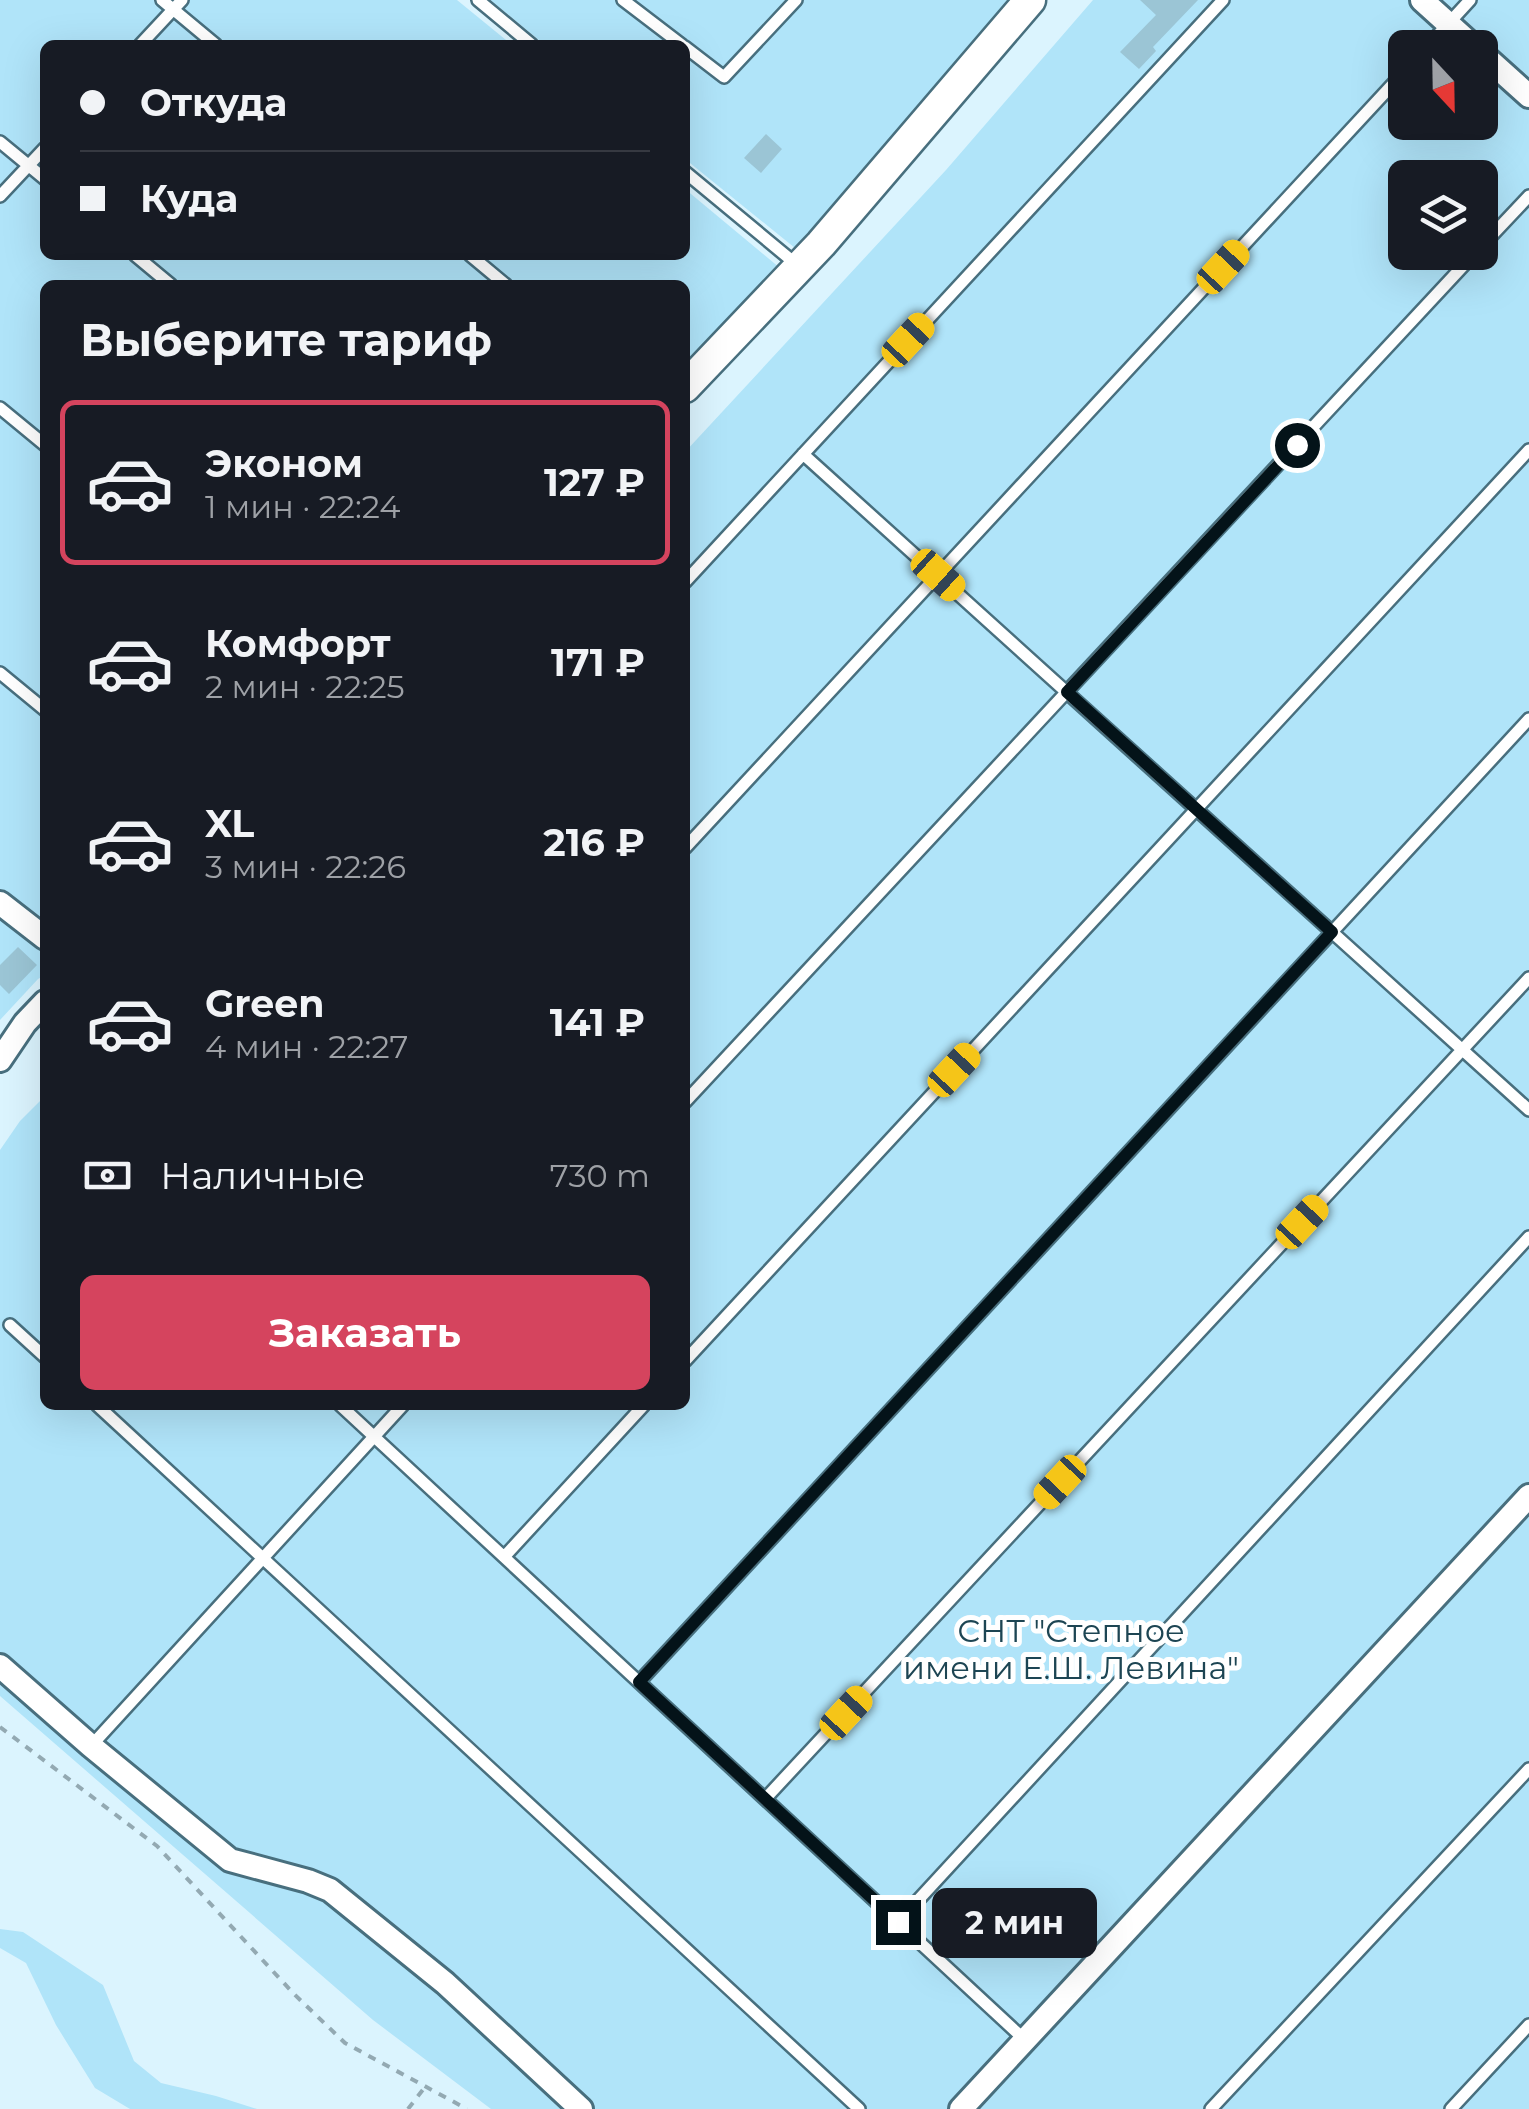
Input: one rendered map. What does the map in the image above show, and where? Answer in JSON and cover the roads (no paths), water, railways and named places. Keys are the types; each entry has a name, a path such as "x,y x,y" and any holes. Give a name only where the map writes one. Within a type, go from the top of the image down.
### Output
{"street":[{"path":"690,382 800,267 1030,0"},
{"path":"1422,0 1456,30"},
{"path":"1498,68 1529,96"},
{"path":"0,903 40,934"},
{"path":"0,1060 40,1007"},
{"path":"961,2109 1529,1496"},
{"path":"0,1666 230,1860 308,1880 330,1890 444,1983 581,2109"}],"lane":[{"path":"162,0 177,5 211,40"},
{"path":"478,0 526,40"},
{"path":"622,0 676,40"},
{"path":"690,51 724,77 796,0"},
{"path":"690,577 1223,0"},
{"path":"1443,30 1470,0"},
{"path":"145,40 177,5"},
{"path":"690,843 1388,89"},
{"path":"0,142 40,176"},
{"path":"0,196 40,153"},
{"path":"690,176 800,267"},
{"path":"1498,229 1529,196"},
{"path":"142,260 165,280"},
{"path":"476,260 500,280"},
{"path":"690,1097 1459,270"},
{"path":"0,408 40,442"},
{"path":"690,1356 1529,450"},
{"path":"804,454 1529,1110"},
{"path":"0,672 40,706"},
{"path":"639,1682 1529,719"},
{"path":"765,1800 1529,978"},
{"path":"898,1922 1529,1237"},
{"path":"10,1325 40,1352"},
{"path":"102,1410 858,2109"},
{"path":"345,1410 1025,2040"},
{"path":"91,1746 398,1410"},
{"path":"504,1557 639,1410"},
{"path":"1211,2109 1529,1768"},
{"path":"1451,2109 1529,2026"}],"park label":[{"name":"СНТ \"Степное имени Е.Ш. Левина\"","path":"1071,1650"}]}
